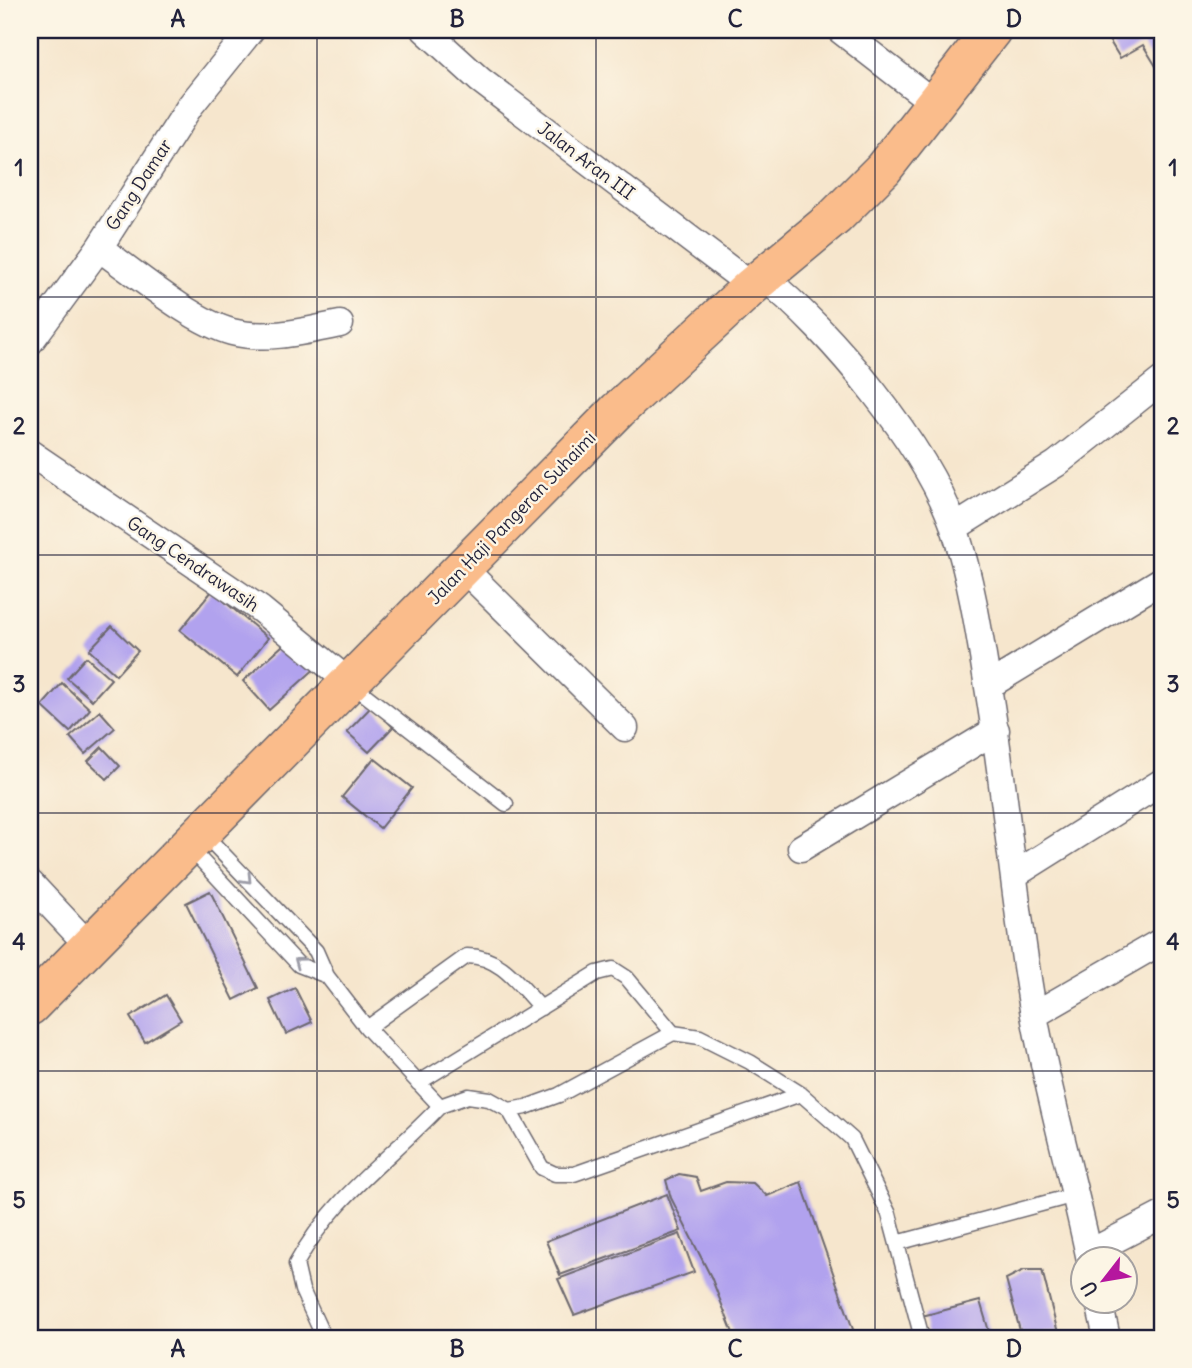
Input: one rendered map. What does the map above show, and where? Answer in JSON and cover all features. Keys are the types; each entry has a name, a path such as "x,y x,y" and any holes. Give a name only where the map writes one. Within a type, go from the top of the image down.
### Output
{"main road":[{"name":"Jalan Haji Pangeran Suhaimi","path":"30,1006 618,410 758,282 835,217 883,169 992,30"}],"street":[{"name":"Gang Damar","path":"30,342 99,248 190,106 251,30"},
{"name":"Jalan Aran III","path":"425,30 480,80 758,282 799,305 833,342 902,432 954,528 977,620 996,730 1034,1015 1088,1246"},
{"path":"840,30 934,103"},
{"path":"99,248 202,318 232,332 279,335 340,324"},
{"path":"954,528 1056,464 1162,380"},
{"name":"Gang Cendrawasih","path":"30,453 260,609 350,683"},
{"path":"463,568 625,728"},
{"path":"988,686 1162,579"},
{"path":"801,848 996,730"},
{"path":"1014,875 1162,782"},
{"path":"30,883 89,946"},
{"path":"1034,1015 1162,941"},
{"path":"1108,1246 1162,1215"},
{"path":"1102,1316 1107,1338"}],"lane":[{"path":"350,683 506,804"},
{"path":"196,839 299,965 327,976"},
{"path":"196,839 316,951 327,976 367,1028 440,1107"},
{"path":"367,1028 467,956 481,956 498,962 541,1008"},
{"path":"418,1083 597,973 613,969 627,978 673,1033"},
{"path":"509,1110 559,1095 673,1033 700,1037 750,1062 801,1094 852,1139 889,1214 922,1338"},
{"path":"324,1338 302,1290 296,1264 311,1237 347,1192 390,1156 440,1107 468,1096 489,1099 509,1110 542,1168 555,1174 574,1174 801,1094"},
{"path":"897,1243 1075,1195"}],"building":[{"path":"1115,30 1162,30 1162,65 1157,68 1143,45 1120,58 1106,35"},
{"path":"212,591 268,638 237,677 180,630"},
{"path":"112,626 138,651 116,675 89,650"},
{"path":"292,637 318,666 269,710 243,681"},
{"path":"86,657 111,679 92,700 67,678"},
{"path":"62,683 90,709 70,732 42,706"},
{"path":"372,706 393,727 369,752 347,732"},
{"path":"100,711 115,728 85,754 70,737"},
{"path":"102,747 120,766 107,779 88,761"},
{"path":"374,758 412,788 380,828 342,797"},
{"path":"210,891 258,988 234,1000 186,903"},
{"path":"295,988 312,1022 286,1034 270,1000"},
{"path":"166,995 181,1020 145,1042 130,1017"},
{"path":"679,1174 696,1177 701,1191 726,1182 753,1183 767,1196 801,1182 856,1338 735,1338 711,1277 671,1198 666,1180"},
{"path":"667,1194 681,1231 560,1275 546,1241"},
{"path":"680,1234 694,1272 574,1315 558,1279"},
{"path":"1024,1270 1042,1270 1058,1333 1038,1333 1022,1338 1006,1279"},
{"path":"980,1301 991,1338 928,1338 922,1316"}]}
